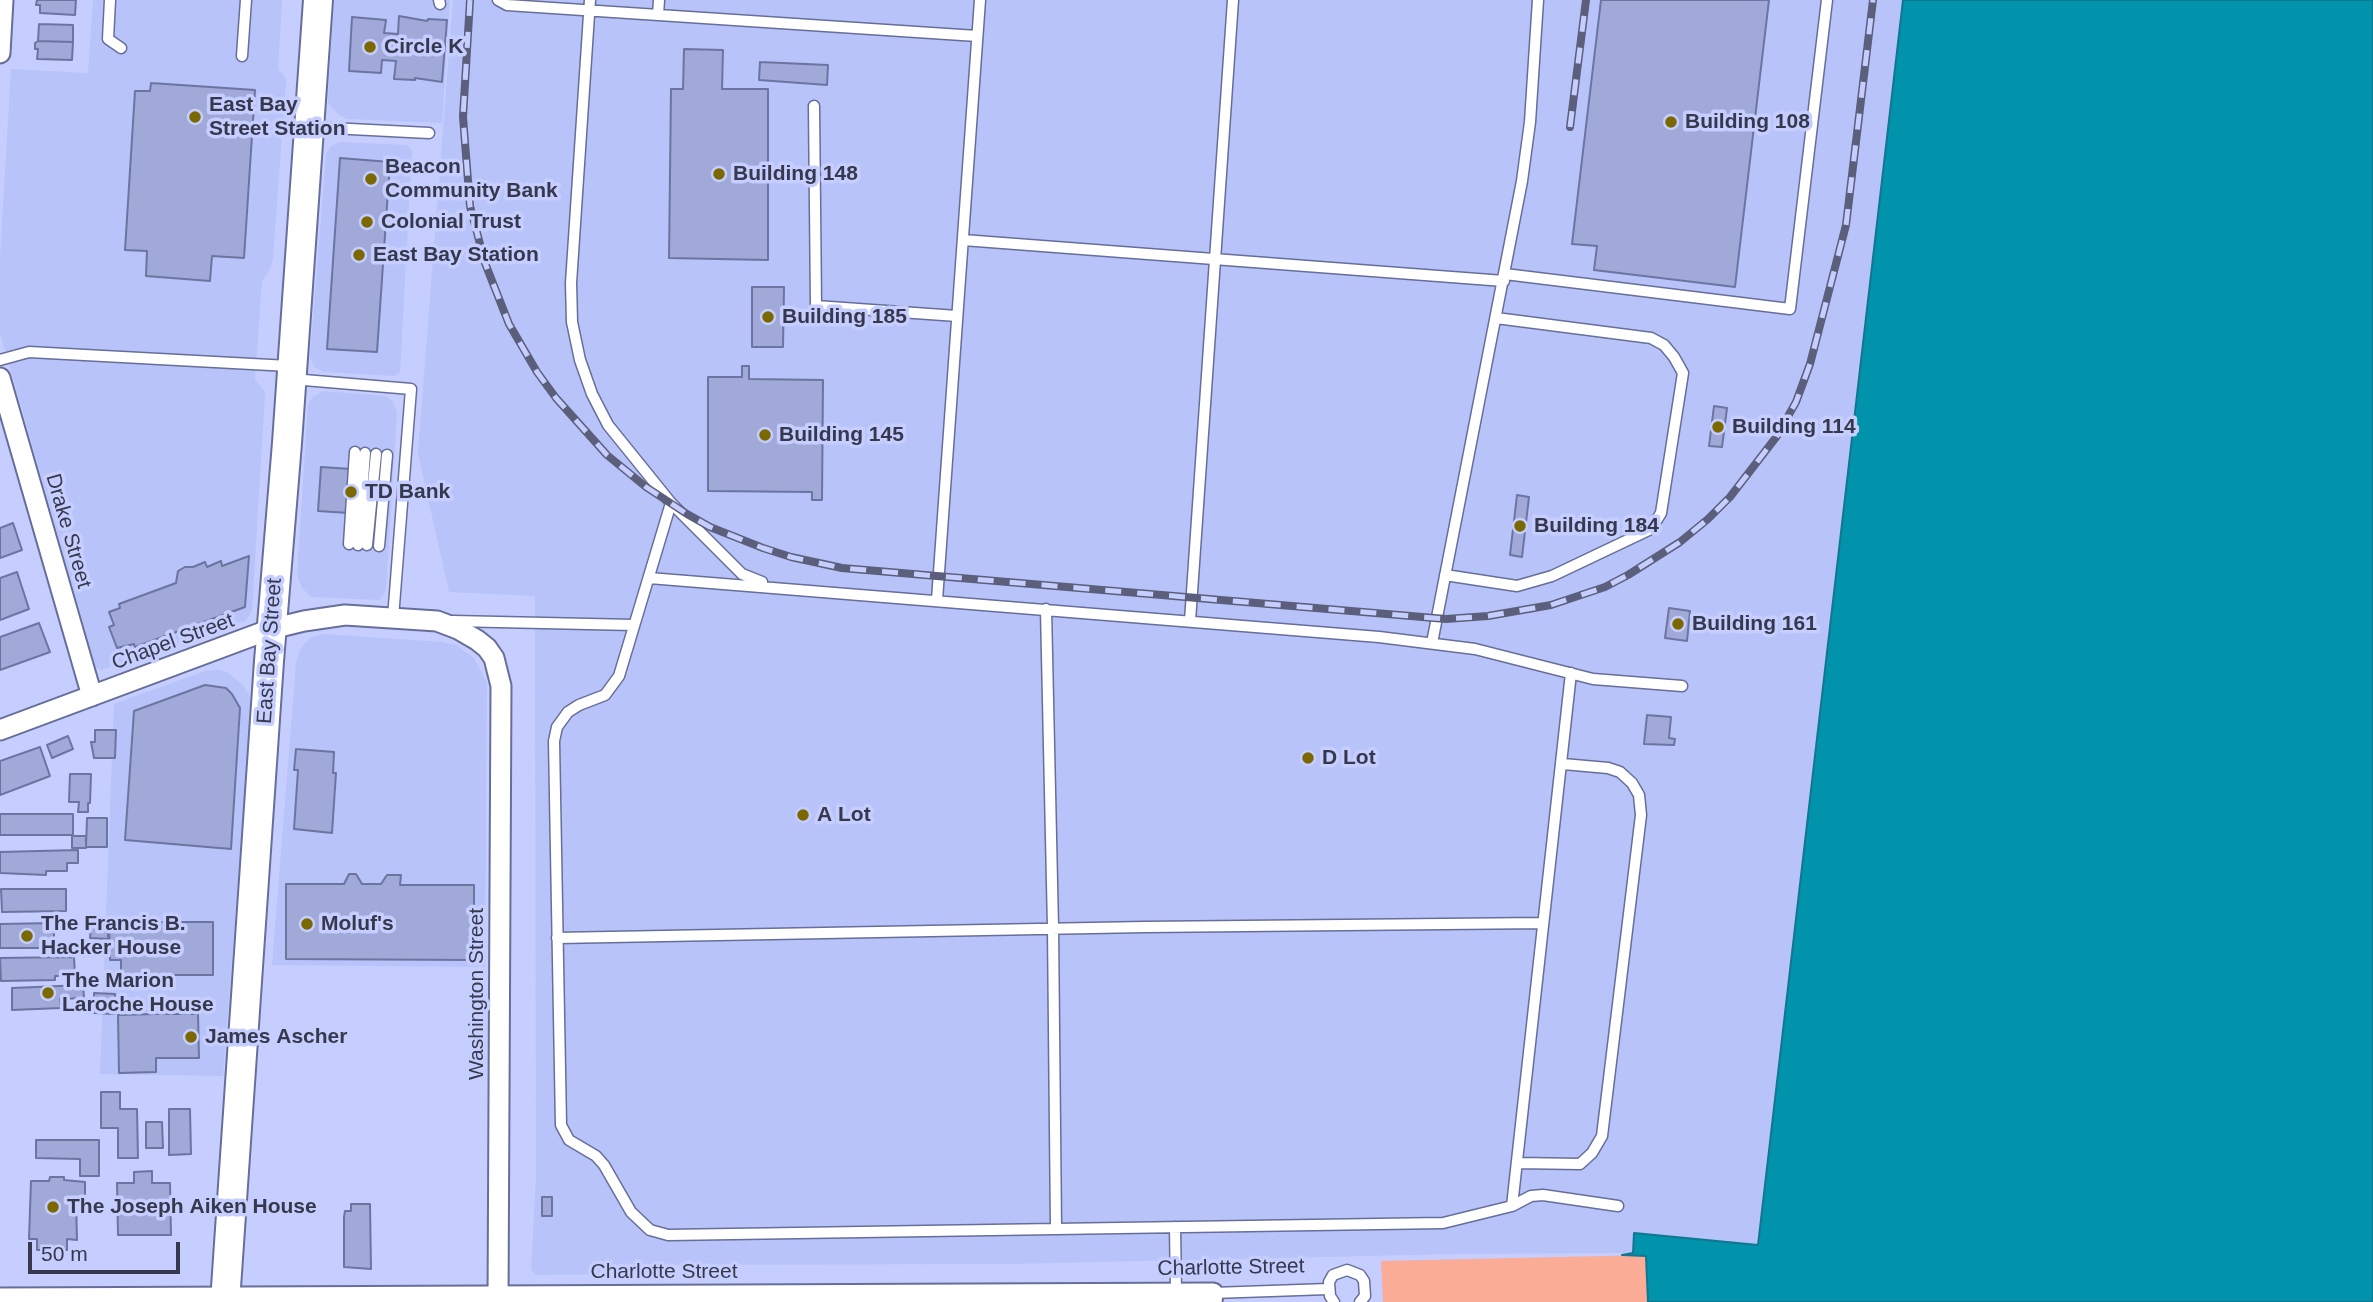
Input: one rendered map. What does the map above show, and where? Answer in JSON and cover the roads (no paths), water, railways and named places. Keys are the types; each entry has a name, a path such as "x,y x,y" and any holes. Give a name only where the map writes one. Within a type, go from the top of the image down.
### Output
{"main road":[{"name":"East Bay Street","path":"225,1299 318,0"}],"street":[{"path":"0,53 3,0"},
{"name":"Drake Street","path":"0,378 92,696"},
{"name":"Chapel Street","path":"0,730 271,629 345,615 437,621 458,629 477,640 494,658 500,686"},
{"name":"Washington Street","path":"498,1299 500,686"},
{"name":"Charlotte Street","path":"0,1298 498,1299 1176,1293 1213,1297"}],"lane":[{"path":"110,0 108,39 121,48"},
{"path":"242,56 246,0"},
{"path":"498,0 507,5 590,5 658,15 977,36"},
{"path":"658,15 659,0"},
{"path":"937,600 980,0"},
{"path":"1190,621 1233,0"},
{"path":"1432,643 1504,278 1530,122 1538,0"},
{"path":"963,240 1504,278 1790,309 1827,0"},
{"path":"590,5 571,283 572,322 580,360 592,394 608,425 671,503 742,574 779,587"},
{"path":"814,106 816,306 957,316"},
{"path":"309,127 429,133"},
{"path":"1446,575 1501,585 1517,586 1529,583 1552,576 1651,529 1661,513 1683,373 1664,345 1651,338 1496,318"},
{"path":"0,360 29,352 292,373 411,389 394,618"},
{"path":"371,454 358,545 371,454"},
{"path":"371,454 379,546"},
{"path":"671,503 619,676 610,690 596,700 579,705 568,712 555,734 561,1125 569,1140 596,1156 631,1212 650,1230 668,1235 1443,1223 1512,1206 1531,1196 1543,1195 1618,1206"},
{"path":"649,578 1432,643 1475,649 1593,679 1682,687"},
{"path":"1046,609 1056,1229"},
{"path":"437,621 634,625"},
{"path":"1512,1206 1572,673"},
{"path":"1517,1163 1580,1164 1592,1153 1602,1136 1641,816 1639,795 1632,783 1619,772 1608,768 1563,764"},
{"path":"557,937 1543,923"},
{"path":"1175,1227 1176,1293"},
{"name":"Charlotte Street","path":"1334,1302 1328,1289 1334,1275 1347,1270 1360,1275 1366,1287 1365,1296 1360,1302"},
{"name":"Charlotte Street","path":"1213,1297 1328,1289"}],"railway":[{"path":"470,0 463,117 470,206 485,263 509,324 556,398 607,455 646,487 687,514 710,527 763,548 842,568 1446,619 1488,616 1551,605 1605,587 1628,575 1680,542 1708,519 1730,497 1777,436 1796,402 1810,364 1846,225 1873,0"},
{"path":"1570,127 1586,0"}],"place":[{"name":"Circle K","path":"370,47"},
{"name":"East Bay Street Station","path":"195,117"},
{"name":"Building 108","path":"1671,122"},
{"name":"Building 148","path":"719,174"},
{"name":"Beacon Community Bank","path":"371,179"},
{"name":"Colonial Trust","path":"367,222"},
{"name":"East Bay Station","path":"359,255"},
{"name":"Building 185","path":"768,317"},
{"name":"Building 114","path":"1718,427"},
{"name":"Building 145","path":"765,435"},
{"name":"TD Bank","path":"351,492"},
{"name":"Building 184","path":"1520,526"},
{"name":"Building 161","path":"1678,624"},
{"name":"D Lot","path":"1308,758"},
{"name":"A Lot","path":"803,815"},
{"name":"Moluf's","path":"307,924"},
{"name":"The Francis B. Hacker House","path":"27,936"},
{"name":"The Marion Laroche House","path":"48,993"},
{"name":"James Ascher","path":"191,1037"},
{"name":"The Joseph Aiken House","path":"53,1207"}]}
